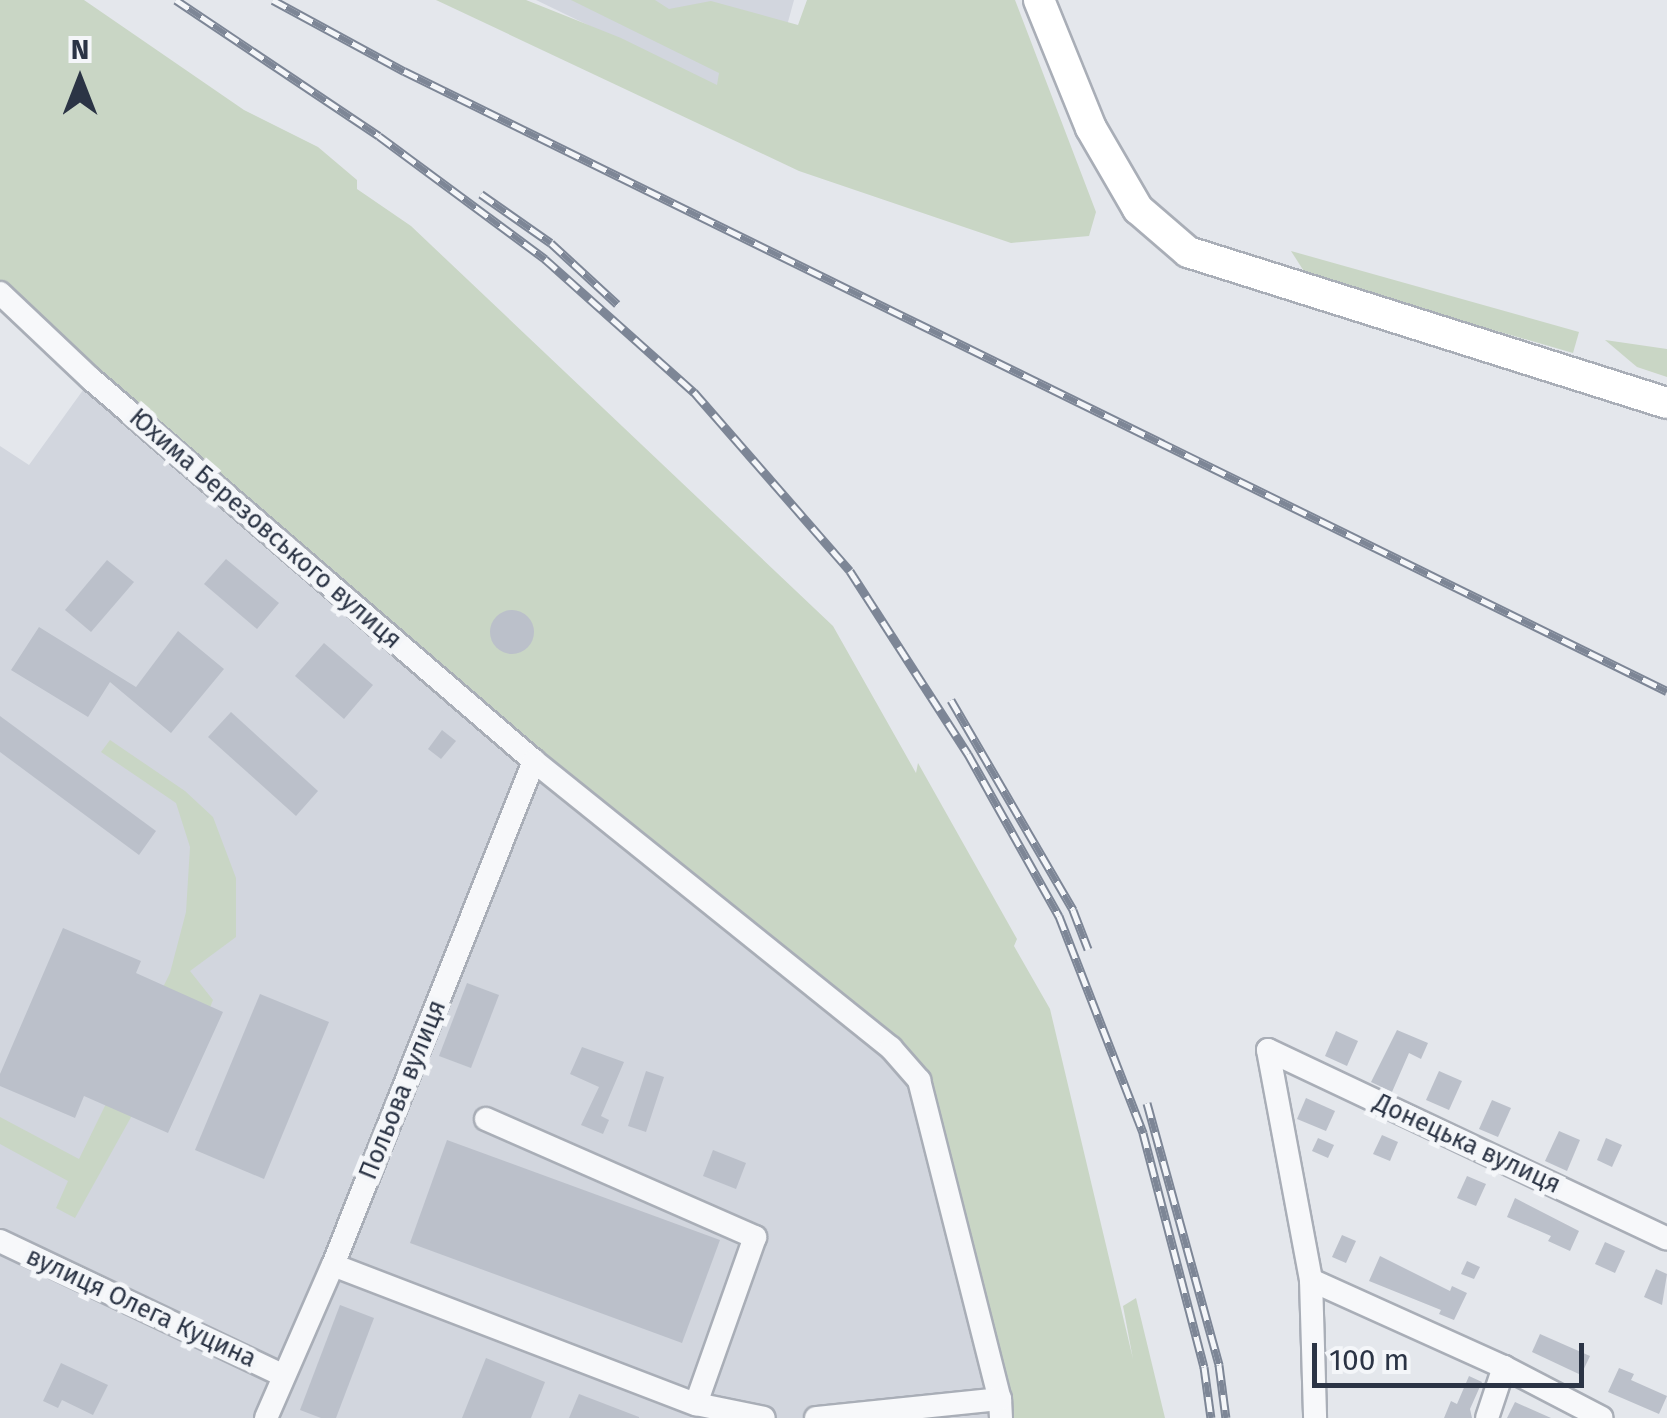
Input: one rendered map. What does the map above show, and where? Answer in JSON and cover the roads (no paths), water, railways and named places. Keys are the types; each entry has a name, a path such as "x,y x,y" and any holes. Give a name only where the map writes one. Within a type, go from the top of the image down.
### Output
{"main road":[{"path":"1039,0 1091,128 1138,209 1188,252 1667,404"}],"street":[{"name":"Юхима Березовського вулиця","path":"0,293 92,379 534,761 891,1048 920,1080 1001,1409"},
{"name":"Польова вулиця","path":"266,1418 333,1265 534,761"},
{"name":"Донецька вулиця","path":"1311,1280 1268,1050 1667,1239"},
{"path":"486,1120 755,1237 696,1404"},
{"name":"вулиця Олега Куцина","path":"0,1241 282,1375"},
{"path":"333,1265 696,1404 764,1418"},
{"path":"1315,1418 1311,1280 1504,1367 1602,1418"},
{"path":"1487,1418 1504,1367"},
{"path":"816,1418 1001,1409"}],"railway":[{"path":"176,0 379,136 545,259 694,392 850,571 968,754 1059,916 1143,1133 1204,1367 1211,1418"},
{"path":"273,0 404,71 1667,691"},
{"path":"481,194 551,243 617,304"},
{"path":"951,700 1073,910 1088,949"},
{"path":"1147,1103 1219,1365 1226,1418"}]}
